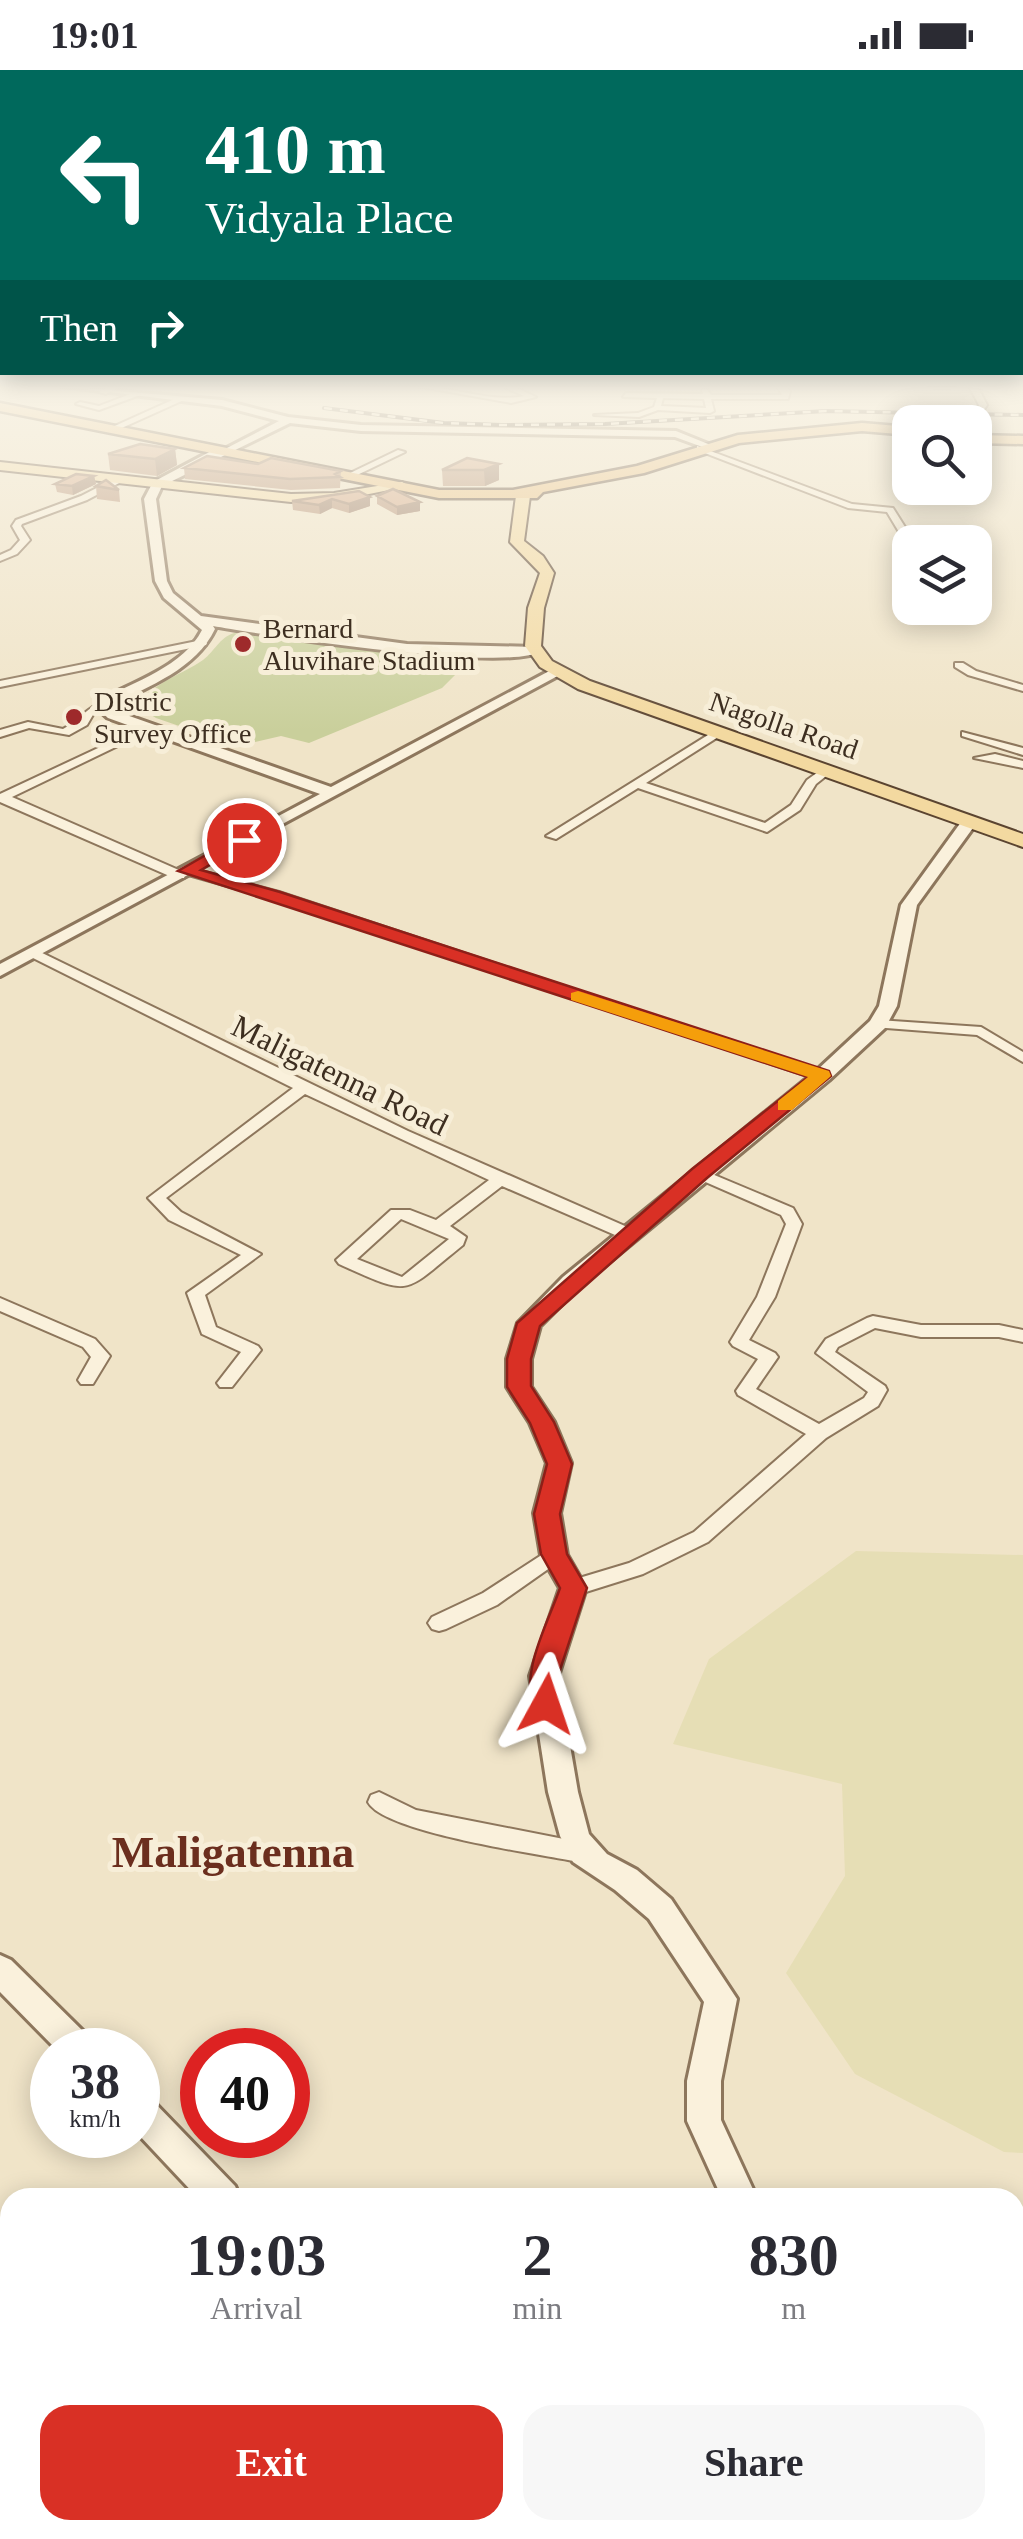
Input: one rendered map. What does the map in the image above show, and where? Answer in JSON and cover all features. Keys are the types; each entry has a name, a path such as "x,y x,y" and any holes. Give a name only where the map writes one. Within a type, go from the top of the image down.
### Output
{"main road":[{"path":"526,501 517,542 538,559 547,573 533,626 536,651"},
{"name":"Nagolla Road","path":"536,651 558,672 602,692 829,769 1023,841"}],"street":[{"path":"0,558 14,552 25,540 16,526 19,522 75,501"},
{"path":"0,734 28,725 65,733 83,724 90,711 171,669 202,643 209,629 168,596 161,582 150,501"},
{"path":"839,501 890,510 898,525"},
{"path":"196,619 286,635 441,652 536,651"},
{"path":"0,684 202,643"},
{"path":"959,664 1023,688"},
{"path":"0,971 558,672"},
{"path":"105,703 105,709 112,715 330,792"},
{"path":"2,798 149,728"},
{"path":"552,836 720,732"},
{"path":"966,734 1023,752"},
{"path":"980,758 995,757 1023,765"},
{"path":"635,783 767,828 796,807 811,782 829,769"},
{"path":"2,798 183,873 274,896 822,1076"},
{"path":"584,1853 563,1792 544,1676 574,1588 554,1554 547,1514 560,1464 542,1422 519,1387 519,1359 529,1323 628,1234 822,1076 878,1024 888,1006 909,905 970,820"},
{"name":"Maligatenna Road","path":"34,953 302,1089 498,1181 628,1234"},
{"path":"878,1024 980,1031 1023,1058"},
{"path":"226,1382 252,1350 208,1330 196,1294 253,1254 175,1216 156,1198 302,1089"},
{"path":"700,1174 788,1212 794,1224 766,1297 740,1342 769,1357 746,1391 819,1433"},
{"path":"438,1227 498,1181"},
{"path":"397,1214 438,1227 458,1237 455,1245 406,1282 395,1282 346,1260 397,1214"},
{"path":"0,1304 89,1343 101,1356 87,1380"},
{"path":"574,1588 636,1569 701,1536 819,1433 871,1402 878,1390 825,1353 832,1343 865,1324 921,1332 999,1331 1023,1336"},
{"path":"438,1623 490,1599 554,1554"},
{"path":"378,1802 412,1819 584,1853 626,1880 660,1909 721,1999 704,2081 704,2122 735,2188"},
{"path":"0,1970 57,2028"},
{"path":"160,2133 213,2188"}],"shaded area":[{"path":"856,1551 1023,1555 1023,2153 1004,2152 855,2074 786,1973 845,1876 842,1784 673,1744 709,1659"}],"green space":[{"path":"234,633 431,655 451,662 456,674 442,688 309,743 281,736 237,746 143,710 141,701 147,694 203,660"}],"building":[{"path":"293,501 327,501 319,505"},
{"path":"386,501 420,502 397,507"}],"slow traffic":[{"path":"578,996 822,1076 785,1106"}],"place":[{"name":"Bernard Aluvihare Stadium","path":"243,644"},
{"name":"DIstric Survey Office","path":"74,717"}],"district":[{"name":"Maligatenna","path":"233,1851"}],"route":[{"path":"244,840 187,871 822,1076 700,1174 529,1323 519,1359 519,1387 542,1422 560,1464 547,1514 554,1554 574,1588 544,1676 546,1704"}]}
